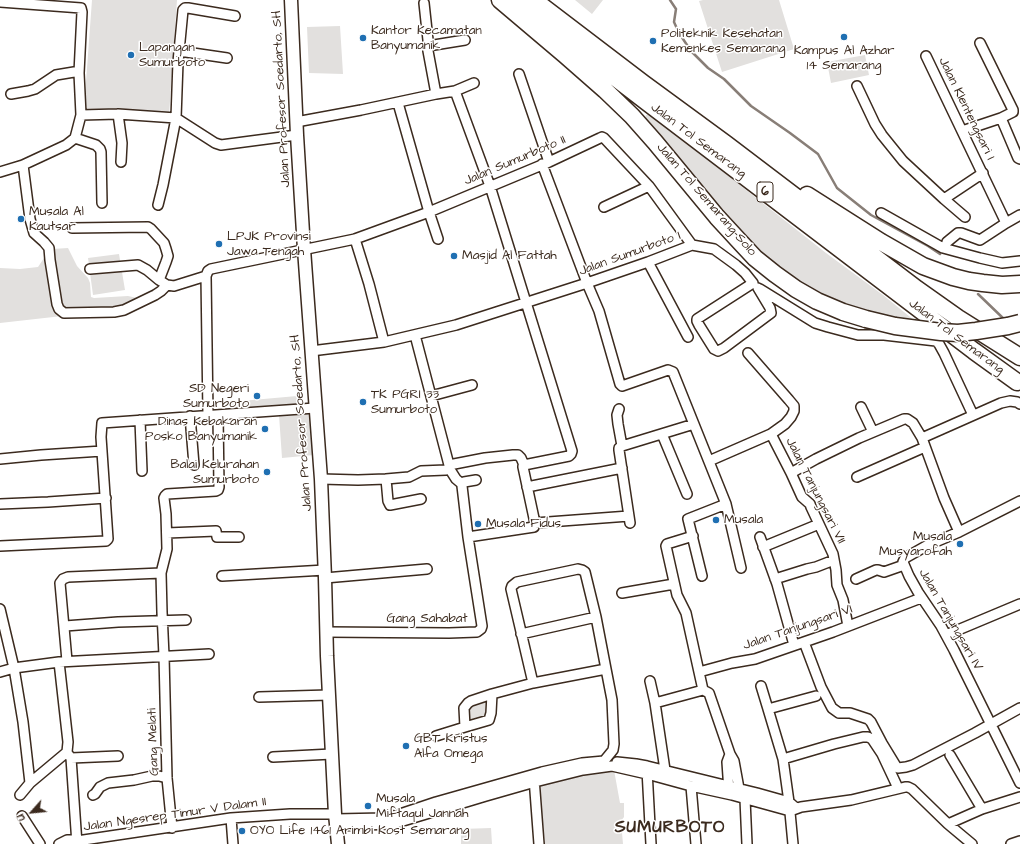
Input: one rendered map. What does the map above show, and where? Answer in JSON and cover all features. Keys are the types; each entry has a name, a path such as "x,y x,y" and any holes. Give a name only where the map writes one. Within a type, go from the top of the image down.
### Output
{"highway":[{"name":"Jalan Tol Semarang–Solo","path":"500,0 606,90 656,142 717,217 755,258 774,274 796,289 817,301 843,312 866,320 895,326 958,333 1000,328 1020,323"},
{"name":"Jalan Tol Semarang","path":"514,0 974,351 1017,382"},
{"name":"Jalan Tol Semarang","path":"534,0 923,293 958,318 1020,357"},
{"name":"6","path":"726,144 881,242 923,266 969,281 1002,285 1020,284"}],"main road":[{"name":"Jalan Profesor Soedarto, SH","path":"291,0 296,122 321,479 329,695 338,844"}],"street":[{"path":"0,2 81,8 82,12 79,73 82,115 75,138 66,145 23,165 0,172"},
{"path":"424,4 429,58 436,94"},
{"path":"158,205 176,118 178,51 183,10 188,8 235,16"},
{"path":"428,46 465,40"},
{"path":"962,130 1001,118 1013,112 980,42"},
{"path":"178,51 227,58"},
{"name":"Jalan Klentengsari I","path":"926,56 1006,223"},
{"path":"11,94 35,89 56,75 74,72 79,73"},
{"path":"519,74 546,163 602,322 621,385 622,386 671,370 726,504 741,568"},
{"path":"296,122 455,91 474,83"},
{"path":"857,86 875,124 903,161 944,199 965,216"},
{"path":"455,91 490,186 572,451 569,456 524,465"},
{"path":"398,103 428,212 438,239"},
{"path":"82,115 118,114 176,118 215,143 221,145 297,135"},
{"path":"118,114 122,143 121,162"},
{"path":"1001,118 1020,160"},
{"name":"Jalan Sumurboto II","path":"163,283 174,286 206,276 208,271 211,269 304,249 355,240 428,212 546,163 602,137 649,186 692,245"},
{"path":"75,138 96,145 100,149 102,203"},
{"path":"23,165 28,207 32,225 34,233 49,248 54,290 59,309 64,312 114,312 124,310 161,291 168,256 164,243 151,229 148,227 72,228"},
{"name":"Jalan Klentengsari I","path":"944,199 982,173"},
{"path":"604,207 649,186"},
{"path":"881,213 943,248 1002,263 1020,261"},
{"path":"947,242 958,233 980,240 1020,215"},
{"path":"355,240 369,284 384,342"},
{"name":"Jalan Sumurboto I","path":"311,351 384,342 463,323 587,283 692,245 714,249 736,265 756,286 770,308 771,313 718,351 714,349 698,325 697,319 756,286"},
{"path":"648,262 688,337"},
{"path":"90,269 138,265 147,270 163,283"},
{"path":"206,276 208,415"},
{"path":"756,286 815,323 828,327 858,336 884,335 936,341 944,353 973,415"},
{"path":"415,335 449,466 456,479 462,484 464,482 476,480"},
{"path":"748,353 794,406 794,411 791,417 785,424 771,434"},
{"path":"431,396 472,385"},
{"path":"857,477 924,443 973,415 1005,402 1010,401 1020,404"},
{"path":"861,407 873,432"},
{"path":"0,546 106,541 108,539 102,451 102,423 315,408"},
{"path":"536,523 629,519 619,450 622,446 618,424 619,409"},
{"path":"161,573 167,549 165,496 167,494 218,490 218,415"},
{"path":"190,416 194,465"},
{"path":"791,473 816,459 873,432 907,419 913,423 924,443 944,498 959,532"},
{"path":"140,420 142,471"},
{"path":"622,446 694,424"},
{"path":"662,434 687,494"},
{"name":"Jalan Tanjungsari VII","path":"709,462 771,434 802,497 810,504 834,560 837,585 843,600 848,626"},
{"path":"0,459 102,451"},
{"path":"321,479 358,480 409,477 421,471 446,470 449,466 485,458 518,455 524,465 523,467 527,487 536,523 534,527 468,538"},
{"path":"527,487 622,468"},
{"path":"386,479 388,501 390,505 421,499"},
{"name":"Gang Sahabat","path":"327,632 449,633 477,632 481,629 482,626 468,538 462,484"},
{"path":"0,504 106,498"},
{"name":"Jalan Tanjungsari IV","path":"1020,501 928,546 906,558 903,562 908,576 946,635 1020,783"},
{"path":"702,576 688,519 726,504"},
{"path":"763,547 819,524"},
{"path":"167,533 216,531 217,536 239,537"},
{"path":"692,536 666,545 677,596 686,613 703,690 710,695 730,754 734,761 741,795 747,844"},
{"path":"760,537 775,579 794,645"},
{"path":"775,579 834,560"},
{"path":"856,579 876,570 884,572 904,565"},
{"path":"222,576 325,574 427,569"},
{"path":"533,683 511,589 514,584 524,580 578,569 582,570 584,572 596,617 612,700 614,744 613,750 604,761"},
{"name":"Jalan Ngesrep Timur V Dalam II","path":"161,573 68,577 63,579 60,583 64,626 63,662 68,742 77,843 232,818 290,814 327,815 336,820 352,822 407,816 535,778 582,767"},
{"name":"Gang Melati","path":"161,573 167,778 172,828"},
{"path":"622,593 674,584"},
{"name":"Jalan Tanjungsari VI","path":"699,672 732,663 756,659 921,598"},
{"path":"946,635 1020,604"},
{"path":"0,609 14,668 23,722 30,783"},
{"path":"521,634 596,617"},
{"path":"64,626 118,622 186,620"},
{"path":"804,642 821,687 832,708 839,713 850,713 868,719 898,768 913,764 1020,708"},
{"path":"0,672 14,668 63,662 208,654"},
{"path":"465,727 464,708 471,701 533,683 606,669"},
{"path":"650,681 655,703 665,770"},
{"path":"761,686 782,759 792,807 793,844"},
{"path":"655,703 703,690"},
{"path":"436,736 489,720 492,694"},
{"path":"259,697 329,695"},
{"path":"768,709 816,696"},
{"path":"782,759 834,744 868,737 872,739 882,754 898,788"},
{"path":"273,757 332,754"},
{"path":"730,754 727,762 730,791"},
{"path":"20,795 30,783 69,755 118,756"},
{"path":"950,755 982,809"},
{"path":"582,767 604,761 636,764 647,770 691,786 730,791"},
{"path":"582,767 613,766 647,770 665,770 741,795 792,807 851,800 905,787 912,789 948,824 972,844"},
{"path":"647,770 651,844"},
{"path":"93,795 100,787 108,783 152,776 167,778"},
{"path":"535,778 539,844"},
{"path":"691,786 696,844"},
{"path":"948,824 982,809 1020,797"},
{"path":"22,816 40,844"},
{"path":"232,818 233,844"},
{"path":"59,844 67,840 77,843"},
{"path":"1011,844 1020,841"}],"shaded area":[{"name":"Lapangan Sumurboto","path":"92,0 177,0 169,115 84,109"},
{"path":"575,0 603,0 592,14"},
{"path":"779,0 794,49 722,72 699,1"},
{"path":"340,26 343,74 309,73 307,27"},
{"path":"865,55 869,75 831,83 827,62"},
{"path":"651,114 662,120 707,159 920,325 870,315 827,296 783,270 761,251 654,130 645,118 646,115"},
{"path":"68,248 77,266 88,278 91,297 128,296 137,298 141,304 98,312 0,323 0,268 20,269 38,267 52,249"},
{"path":"119,254 125,290 93,295 88,258"},
{"path":"297,396 298,404 231,409 230,402"},
{"path":"310,413 314,455 282,458 279,415"},
{"path":"480,702 485,702 489,709 488,713 483,718 471,721 468,720 465,709"},
{"path":"614,770 620,803 624,803 624,817 621,821 623,844 545,844 540,801 541,785 581,772"},
{"path":"491,828 492,844 461,844 461,829"}],"waterway":[{"path":"670,0 676,9 674,22 679,33 691,51 708,68 724,79 751,106 818,154 837,188 871,215 940,254"},
{"path":"978,294 1005,320"}],"place":[{"name":"Kampus Al Azhar 14 Semarang","path":"844,37"},
{"name":"Kantor Kecamatan Banyumanik","path":"363,38"},
{"name":"Politeknik Kesehatan Kemenkes Semarang","path":"653,41"},
{"name":"Lapangan Sumurboto","path":"131,55"},
{"name":"Musala Al Kautsar","path":"21,219"},
{"name":"LPJK Provinsi Jawa Tengah","path":"219,244"},
{"name":"Masjid Al Fattah","path":"454,256"},
{"name":"SD Negeri Sumurboto","path":"257,396"},
{"name":"TK PGRI 33 Sumurboto","path":"363,402"},
{"name":"Dinas Kebakaran Posko Banyumanik","path":"265,429"},
{"name":"Balai Kelurahan Sumurboto","path":"267,472"},
{"name":"Musala","path":"716,520"},
{"name":"Musala Fidus","path":"478,524"},
{"name":"Musala Musyarofah","path":"960,544"},
{"name":"GBT Kristus Alfa Omega","path":"406,746"},
{"name":"Musala Miftaqul Jannah","path":"368,806"},
{"name":"OYO Life 1461 Arimbi Kost Semarang","path":"242,831"}],"district":[{"name":"SUMURBOTO","path":"670,828"}]}
